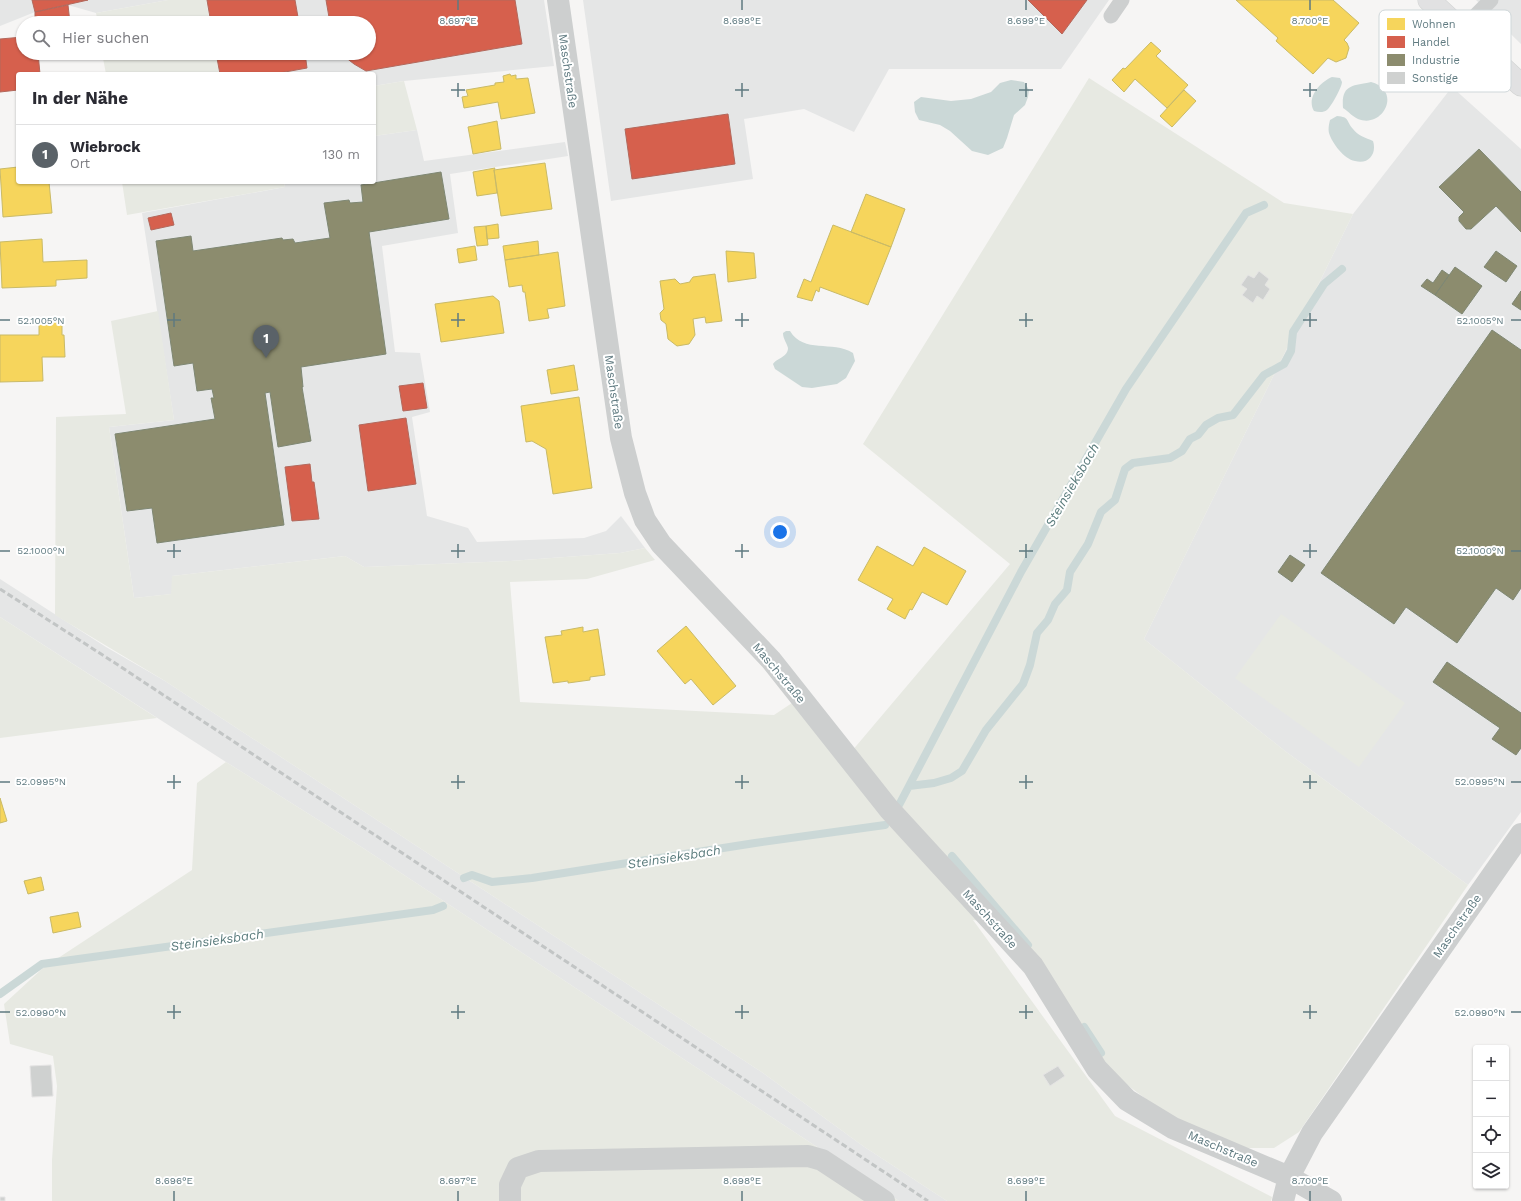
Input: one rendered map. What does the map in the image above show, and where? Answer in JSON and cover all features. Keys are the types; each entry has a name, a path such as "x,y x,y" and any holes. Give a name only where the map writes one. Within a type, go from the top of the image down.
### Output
{"main road":[{"path":"1429,0 1440,10"},
{"path":"1511,76 1521,85"}],"street":[{"name":"Maschstraße","path":"558,0 621,438 635,493 646,520 660,544 771,660 893,814 1033,966 1097,1069 1127,1100 1173,1128 1289,1177 1330,1201"},
{"name":"Maschstraße","path":"1283,1201 1289,1177 1312,1133 1521,834"},
{"path":"510,1201 510,1185 518,1168 539,1161 808,1156 822,1160 884,1201"}],"lane":[{"path":"1111,16 1122,0"},
{"path":"1481,10 1491,0"}],"shaded area":[{"path":"0,0 168,0 96,13 68,5 35,12 25,16 16,16 16,20 0,26"},
{"path":"168,0 206,0 209,16 97,16 96,13"},
{"path":"206,0 544,0 554,66 404,81 376,86 376,72 219,72 217,60 376,60 376,16 209,16"},
{"path":"583,0 1109,0 1061,69 889,69 854,132 804,109 744,119 753,179 611,201"},
{"path":"1476,0 1521,0 1521,44 1511,34 1511,10 1486,10"},
{"path":"103,60 217,60 219,72 106,72"},
{"path":"1332,77 1340,78 1342,82 1336,97 1327,110 1322,112 1314,111 1312,106 1313,96 1327,79"},
{"path":"1089,78 1284,203 1353,214 1144,639 1285,751 1468,885 1299,1132 1274,1148 1236,1148 1162,1111 1110,1072 1003,924 973,920 1115,1116 1272,1197 1271,1201 947,1201 863,1146 763,1073 165,681 55,615 56,417 126,414 111,321 158,311 174,420 109,427 134,598 171,594 172,576 345,556 364,567 510,561 620,553 645,548 655,560 587,579 510,582 520,702 774,715 792,703 846,758 1010,564 863,444"},
{"path":"1011,80 1024,82 1029,90 1028,97 1025,105 1014,115 1003,148 988,155 972,151 950,131 940,125 919,120 915,112 914,102 921,97 951,101 971,99 991,92 1000,83"},
{"path":"404,81 417,130 376,136 376,86"},
{"path":"1371,82 1379,86 1379,92 1385,92 1387,100 1386,107 1382,114 1375,119 1367,121 1354,117 1343,108 1344,94 1346,90 1354,86"},
{"path":"1448,92 1458,92 1521,149 1521,812 1468,885 1285,751 1144,639 1353,214"},
{"path":"1337,116 1346,118 1357,133 1373,141 1373,154 1368,160 1360,162 1351,160 1336,146 1329,133 1329,128 1330,120"},
{"path":"417,130 424,161 565,142 568,156 450,174 458,233 382,246 395,352 420,353 430,412 412,417 427,516 468,528 477,542 584,538 606,531 621,516 645,548 620,553 510,561 364,567 345,556 172,576 172,594 134,598 109,427 174,420 142,213 285,187 284,184 376,184 376,136"},
{"path":"122,184 284,184 285,187 127,215"},
{"path":"790,331 796,338 811,345 836,347 853,353 855,361 846,378 837,384 812,388 802,387 775,369 773,364 788,351 783,333"},
{"path":"0,579 106,647 165,681 763,1073 863,1146 947,1201 899,1201 363,848 0,617"},
{"path":"1281,614 1405,703 1359,767 1235,678"},
{"path":"0,617 157,718 0,738"},
{"path":"226,762 363,848 899,1201 52,1201 52,1160 57,1086 53,1056 10,1044 4,1004 43,968 192,870 197,783"}],"building: Wohnen":[{"path":"1236,0 1333,0 1359,23 1344,40 1349,48 1346,58 1336,62 1328,58 1313,74 1276,41 1278,38"},
{"path":"1151,42 1161,51 1156,56 1188,85 1167,108 1135,79 1124,92 1112,80"},
{"path":"510,74 511,76 516,75 516,79 528,78 535,113 501,119 498,102 464,108 462,97 468,96 466,90 504,82 503,76"},
{"path":"1184,90 1196,101 1172,127 1160,116"},
{"path":"497,121 501,149 473,154 468,127"},
{"path":"545,163 552,209 501,216 494,170"},
{"path":"16,167 16,184 49,184 52,213 3,217 0,169"},
{"path":"495,168 497,193 477,196 473,172"},
{"path":"866,194 905,209 891,247 851,232"},
{"path":"498,224 499,238 487,239 486,226"},
{"path":"833,225 891,247 868,305 820,287 819,292 816,290 812,301 797,297 804,279 811,282"},
{"path":"486,226 488,245 477,246 474,227"},
{"path":"42,239 43,262 87,260 87,278 56,280 56,286 2,288 0,242"},
{"path":"538,241 539,255 505,260 503,246"},
{"path":"475,246 477,260 459,263 457,249"},
{"path":"726,251 754,253 756,278 728,282"},
{"path":"558,252 565,306 547,309 549,318 529,321 525,292 523,292 522,285 509,287 505,260"},
{"path":"715,274 722,321 706,323 705,317 693,319 695,335 689,344 677,346 668,339 666,324 661,320 660,313 664,309 660,281 675,279 680,284 690,282 693,277"},
{"path":"493,296 499,301 504,333 441,342 435,304"},
{"path":"39,319 62,319 62,335 64,335 65,357 42,357 43,381 0,382 0,335 39,335"},
{"path":"574,365 578,390 551,394 547,370"},
{"path":"579,397 592,488 553,494 546,449 532,441 526,442 521,406"},
{"path":"877,546 913,566 924,547 966,571 947,605 922,592 905,619 887,609 893,599 858,580"},
{"path":"686,626 736,686 713,705 691,679 685,684 657,651"},
{"path":"583,627 583,632 598,629 605,675 590,677 590,680 568,683 568,681 553,683 545,637 562,635 561,631"},
{"path":"0,798 7,821 0,823"},
{"path":"41,877 44,890 28,894 24,881"},
{"path":"78,912 81,927 53,933 50,917"}],"building: Handel":[{"path":"32,0 88,0 35,12"},
{"path":"207,0 295,0 298,16 210,16"},
{"path":"326,0 515,0 522,44 366,71 349,60 376,60 376,16 329,16"},
{"path":"1028,0 1087,0 1062,34"},
{"path":"68,5 69,16 35,16 35,12"},
{"path":"16,38 16,60 39,60 40,72 16,72 16,90 0,92 0,39"},
{"path":"217,60 306,60 307,68 285,72 220,72"},
{"path":"728,114 735,164 632,179 625,129"},
{"path":"171,213 174,225 151,230 148,218"},
{"path":"423,383 427,408 403,411 399,386"},
{"path":"406,418 416,484 368,491 359,425"},
{"path":"310,464 319,519 292,521 285,467"}],"building: Industrie":[{"path":"1479,149 1521,192 1521,232 1496,206 1471,229 1466,229 1459,221 1459,217 1464,212 1439,187"},
{"path":"441,172 449,219 369,232 386,354 301,367 302,387 311,441 278,447 270,392 265,393 284,525 157,543 152,508 127,511 115,434 215,419 211,398 214,398 212,389 197,391 193,363 174,366 156,241 191,236 193,251 282,238 283,240 293,239 295,243 330,238 324,203 349,200 350,203 363,202 361,185 376,184 376,183"},
{"path":"1496,251 1517,266 1506,282 1484,267"},
{"path":"1455,267 1482,286 1462,314 1435,295"},
{"path":"1442,270 1449,275 1435,295 1421,286 1427,279 1433,283"},
{"path":"1521,291 1521,310 1512,304"},
{"path":"1492,330 1521,350 1521,588 1513,600 1496,588 1457,643 1406,607 1394,624 1321,573"},
{"path":"1290,555 1305,565 1292,582 1278,572"},
{"path":"1447,662 1521,713 1521,748 1516,755 1492,739 1500,728 1433,682"}],"building: Sonstige":[{"path":"1259,271 1269,279 1265,285 1270,289 1263,300 1257,296 1253,303 1242,295 1247,289 1241,285 1248,275 1254,278"},
{"path":"51,1065 53,1096 32,1097 30,1066"},
{"path":"1058,1066 1065,1076 1050,1086 1043,1075"},
{"path":"0,1197 5,1197 5,1201 0,1201"}],"waterway":[{"name":"Steinsieksbach","path":"909,786 1021,572 1126,389 1246,213 1264,205"},
{"name":"Steinsieksbach","path":"899,805 909,786 934,783 951,778 962,771 986,730 1023,684 1030,665 1037,633 1048,620 1055,604 1067,590 1070,572 1088,544 1101,512 1115,500 1125,469 1133,463 1170,458 1182,451 1190,439 1198,435 1206,425 1218,418 1233,415 1264,375 1284,364 1291,351 1293,332 1324,284 1342,269"},
{"name":"Steinsieksbach","path":"464,878 472,875 492,882 532,878 755,843 885,825"},
{"path":"952,856 1028,945"},
{"name":"Steinsieksbach","path":"0,994 42,964 433,910 443,906"},
{"path":"1084,1027 1101,1053"}],"railway":[{"path":"0,589 115,663 928,1201"}],"place":[{"name":"Wiebrock","path":"266,358"}]}
